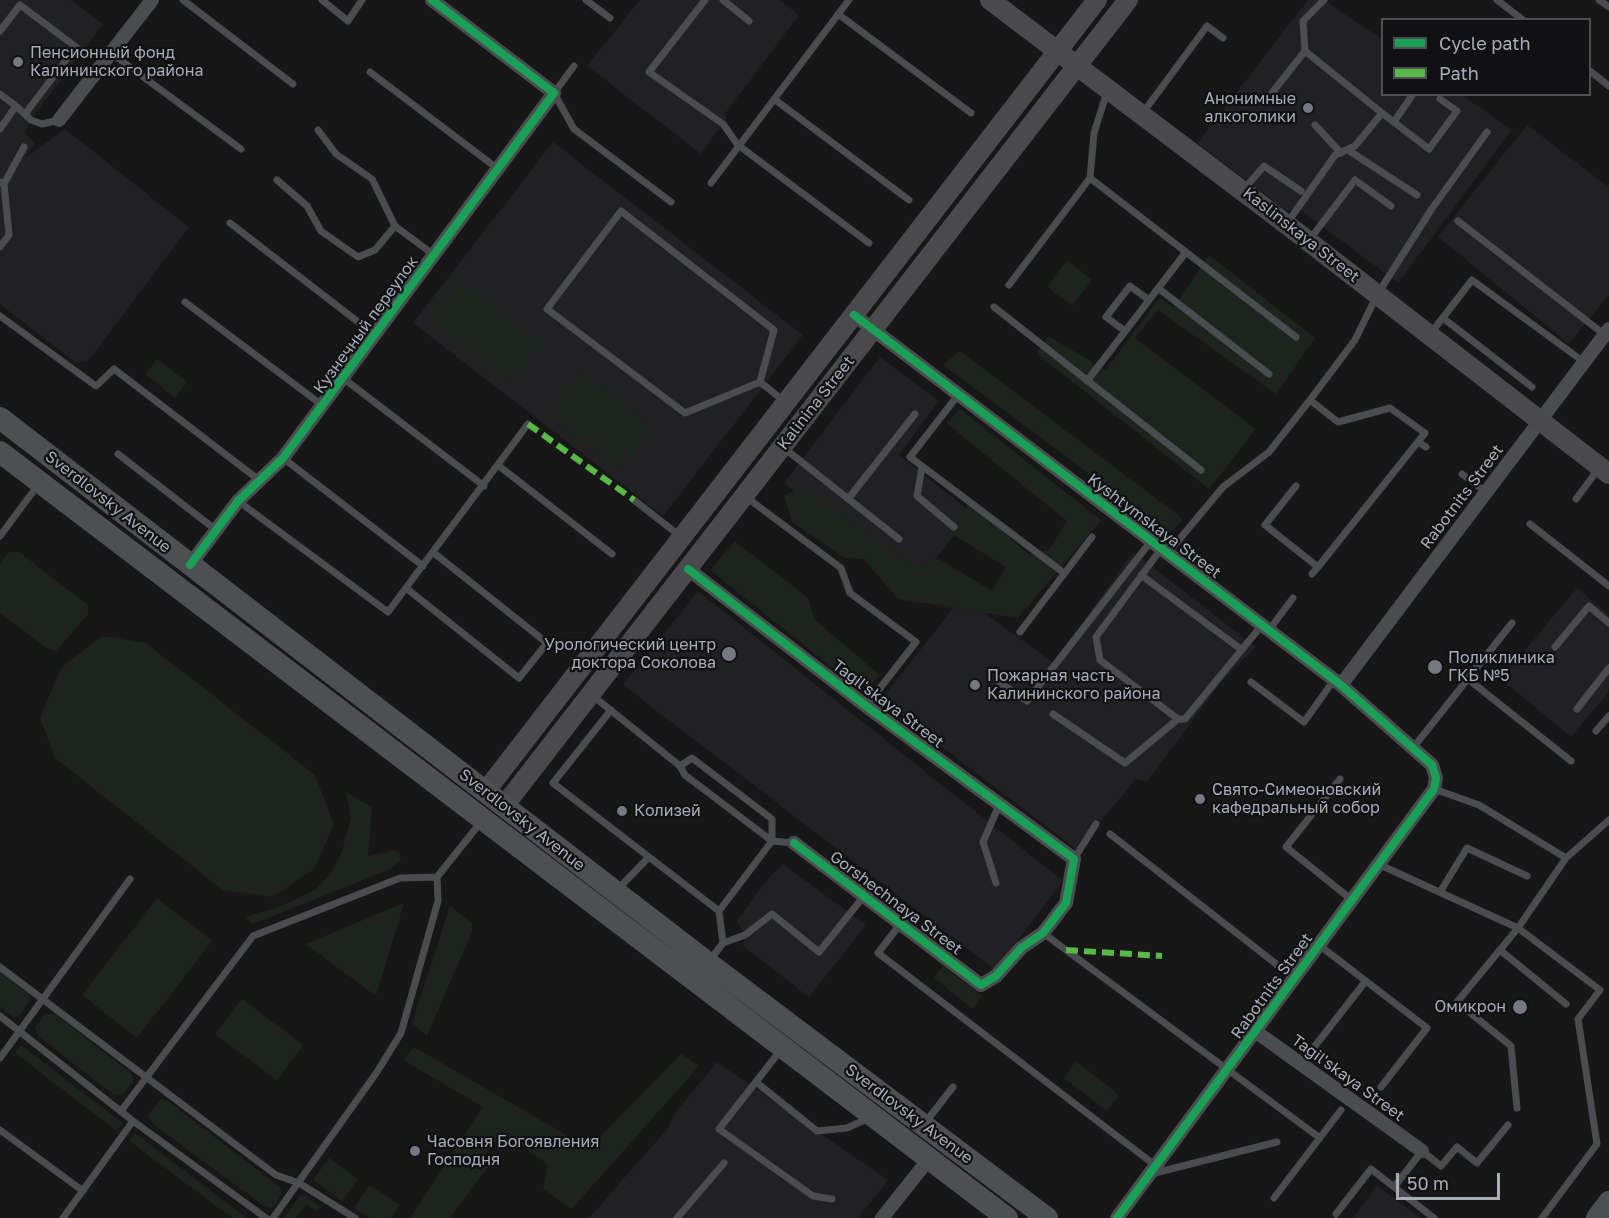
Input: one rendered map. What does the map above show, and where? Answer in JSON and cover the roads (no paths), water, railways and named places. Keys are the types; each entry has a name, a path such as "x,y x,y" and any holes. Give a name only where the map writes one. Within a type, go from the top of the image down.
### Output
{"main road":[{"name":"Kaslinskaya Street","path":"990,0 1243,190 1605,470"},
{"name":"Kalinina Street","path":"485,792 1098,0"},
{"name":"Kalinina Street","path":"504,806 1128,0"},
{"name":"Sverdlovsky Avenue","path":"0,418 615,892 1047,1218"},
{"name":"Sverdlovsky Avenue","path":"0,452 1007,1218"},
{"path":"483,820 485,792"},
{"path":"483,820 504,806"},
{"path":"1597,1218 1609,1202"}],"street":[{"path":"59,120 152,0"},
{"path":"432,0 554,93"},
{"name":"Кузнечный переулок","path":"190,565 238,501 283,458 554,93"},
{"name":"Kyshtymskaya Street","path":"854,315 1337,682 1432,765 1436,778 1434,789"},
{"name":"Rabotnits Street","path":"1337,682 1486,492 1607,332"},
{"name":"Tagil'skaya Street","path":"688,568 866,706 1074,859"},
{"name":"Rabotnits Street","path":"1117,1218 1434,789"},
{"name":"Gorshechnaya Street","path":"794,843 981,985 996,976 1021,948 1043,933"},
{"path":"1043,933 1066,903 1074,859"},
{"name":"Tagil'skaya Street","path":"1255,1031 1422,1151"},
{"path":"882,1218 929,1159"}],"lane":[{"path":"183,0 293,84"},
{"path":"322,0 348,21 362,0"},
{"path":"586,0 610,18"},
{"path":"705,0 649,72 723,124 738,145 869,243"},
{"path":"723,0 749,21"},
{"path":"711,183 849,0"},
{"path":"1272,93 1305,51 1303,21 1324,0"},
{"path":"1497,0 1520,18"},
{"path":"1599,0 1609,7"},
{"path":"0,31 20,5 76,47 25,114"},
{"path":"838,14 971,112"},
{"path":"1142,114 1207,26 1223,38"},
{"path":"1305,51 1429,149 1457,111 1440,99"},
{"path":"111,53 242,149"},
{"path":"574,66 554,93 574,129 671,202"},
{"path":"370,72 498,170"},
{"path":"1591,72 1609,86"},
{"path":"1009,285 1089,178 1094,133 1108,89"},
{"path":"0,94 42,124 59,120"},
{"path":"1394,122 1412,96"},
{"path":"774,99 909,200"},
{"path":"0,129 16,106"},
{"path":"1287,224 1335,156 1355,146 1382,113"},
{"path":"1315,125 1345,151 1417,195"},
{"path":"318,130 336,154 372,179 395,226 434,255"},
{"path":"1000,683 1027,701 1160,548 1222,487 1269,452 1355,340 1377,295 1431,210 1487,132"},
{"path":"0,247 9,235 2,183 24,147"},
{"path":"1243,190 1264,166 1301,191"},
{"path":"1089,178 1296,337"},
{"path":"277,180 307,206 321,231 358,257 375,249 395,226"},
{"path":"1309,241 1355,180 1391,206"},
{"path":"621,211 774,330 760,382 685,413 547,309 621,211"},
{"path":"1458,221 1607,332"},
{"path":"230,223 375,335"},
{"path":"1088,381 1186,252"},
{"path":"1429,335 1472,280 1584,362"},
{"path":"1125,331 1106,317 1130,286 1149,300"},
{"path":"1158,288 1269,374"},
{"path":"185,302 323,406"},
{"path":"994,307 1201,470"},
{"path":"0,316 96,386 114,369 259,480"},
{"path":"1443,318 1532,387"},
{"path":"343,378 484,486"},
{"path":"760,382 786,402"},
{"path":"957,395 910,457 1064,573"},
{"path":"1310,400 1338,423 1390,408 1425,433 1312,574"},
{"path":"848,499 915,414"},
{"path":"238,501 388,612 499,466 528,424"},
{"path":"1418,442 1426,447"},
{"path":"782,447 899,539"},
{"path":"118,454 216,530"},
{"path":"283,458 423,566"},
{"path":"499,466 612,554"},
{"path":"922,466 917,496 954,527"},
{"path":"1576,499 1605,470"},
{"path":"1462,474 1486,492"},
{"path":"0,536 40,483"},
{"path":"1296,486 1265,525 1318,567"},
{"path":"744,496 841,568 850,593 916,642 866,706"},
{"path":"634,500 682,538"},
{"path":"1530,524 1609,586"},
{"path":"1020,632 1092,537"},
{"path":"1160,548 1096,637 1100,660 1178,719 1185,719 1242,650 1293,598"},
{"path":"406,588 519,678 547,643 434,553"},
{"path":"1142,575 1242,650"},
{"path":"1555,647 1589,606 1609,623"},
{"path":"1413,748 1512,623"},
{"path":"1576,709 1609,668"},
{"path":"1468,679 1571,761"},
{"path":"1251,682 1304,722 1337,682"},
{"path":"591,694 680,766 685,775 772,841 794,843"},
{"path":"611,710 553,783 719,910"},
{"path":"1053,714 1125,763 1178,719"},
{"path":"1596,731 1609,716"},
{"path":"680,766 692,759 772,819 772,841 719,910 723,943"},
{"path":"1340,779 1286,847 1352,900"},
{"path":"1434,789 1479,805 1566,858"},
{"path":"996,883 983,842 1000,803"},
{"path":"273,1218 377,1072 401,1033 438,900 437,877 483,820"},
{"path":"1517,1108 1511,1046 1457,1002 1518,928 1566,858 1609,820"},
{"path":"1074,859 1096,824"},
{"path":"1110,834 1294,978"},
{"path":"1440,892 1467,848 1527,876"},
{"path":"615,892 648,857"},
{"path":"1378,864 1518,928 1600,990 1578,1019 1597,1144 1542,1218"},
{"path":"121,1111 253,936 400,878 437,877"},
{"path":"0,1058 130,879"},
{"path":"708,963 723,943 745,935 772,914 819,952 864,896"},
{"path":"901,923 878,953 1152,1170 1277,1142"},
{"path":"1043,933 1320,1138"},
{"path":"1319,945 1427,1028 1381,1088"},
{"path":"1500,950 1566,1004"},
{"path":"0,967 276,1175 299,1183 355,1218"},
{"path":"1315,1046 1365,982"},
{"path":"0,1016 134,1121 266,1218"},
{"path":"783,1048 719,1130 813,1196 832,1199"},
{"path":"756,1082 817,1131 847,1128 873,1116"},
{"path":"923,1125 952,1087"},
{"path":"1274,1198 1341,1110"},
{"path":"63,1218 134,1121"},
{"path":"1394,1187 1422,1151 1441,1166 1457,1147 1477,1163 1508,1125"},
{"path":"0,1130 83,1191"},
{"path":"677,1218 724,1163"},
{"path":"1336,1214 1371,1170 1434,1218"}],"place":[{"name":"Пенсионный фонд Калининского района","path":"18,62"},
{"name":"Анонимные алкоголики","path":"1308,108"},
{"name":"Урологический центр доктора Соколова","path":"729,654"},
{"name":"Поликлиника ГКБ №5","path":"1435,667"},
{"name":"Пожарная часть Калининского района","path":"975,685"},
{"name":"Свято-Симеоновский кафедральный собор","path":"1200,799"},
{"name":"Колизей","path":"622,811"},
{"name":"Омикрон","path":"1520,1007"},
{"name":"Часовня Богоявления Господня","path":"415,1151"}]}
